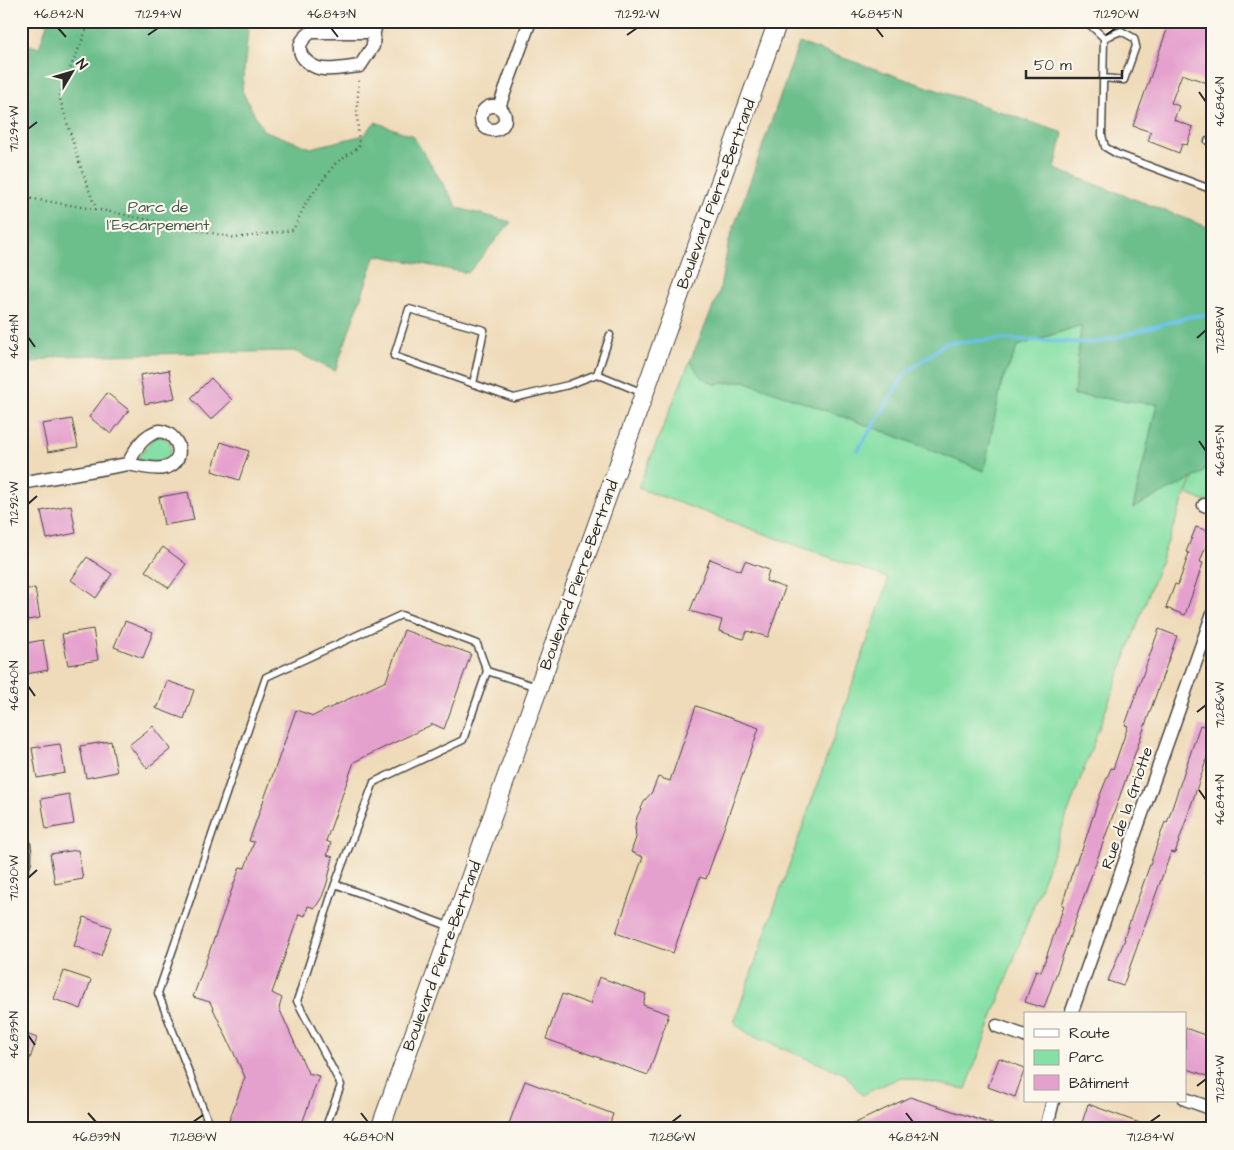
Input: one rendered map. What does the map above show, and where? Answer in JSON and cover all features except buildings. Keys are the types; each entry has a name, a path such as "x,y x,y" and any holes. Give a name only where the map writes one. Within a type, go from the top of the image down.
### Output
{"main road":[{"name":"Boulevard Pierre-Bertrand","path":"380,1129 778,21"}],"street":[{"path":"499,107 530,21"},
{"path":"375,27 373,46 360,66 324,70 310,64 302,57 300,48 303,39 311,32 375,27"},
{"path":"21,483 128,464"},
{"name":"Rue de la Griotte","path":"1073,1012 1213,613"},
{"path":"21,831 25,865 21,871"},
{"path":"997,1026 1024,1036"},
{"path":"1186,1098 1213,1109"},
{"path":"1046,1129 1053,1102"}],"lane":[{"path":"1086,21 1104,38 1102,135 1105,147 1117,154 1213,190"},
{"path":"1104,38 1120,32 1134,38 1136,46 1124,80 1104,78"},
{"path":"473,384 484,330 409,309 394,356 473,384 514,398 568,385 597,374 644,394"},
{"path":"597,374 610,335"},
{"path":"211,1129 158,993 266,677 402,616 477,644 487,671 463,740 374,782 335,884 297,1001 341,1085 325,1129"},
{"path":"487,671 538,688"},
{"path":"335,884 452,927"}],"path":[{"path":"90,21 59,96 96,210"},
{"path":"21,197 236,238 294,230 307,201 335,164 359,147 357,112 360,66"},
{"path":"1205,873 1213,852"}],"green space":[{"name":"Parc de l'Escarpement","path":"48,21 249,21 242,91 263,130 311,148 364,135 375,122 413,136 458,208 511,222 468,273 376,255 335,371 294,351 58,356 21,366 21,42 39,48"},
{"path":"799,43 1063,133 1055,169 1213,229 1213,443 1203,473 1133,508 1157,404 1074,395 1081,325 1018,346 1002,381 984,471 888,433 744,381 714,384 701,377 690,361 719,293 729,241"},
{"path":"1082,325 1074,395 1157,404 1133,507 1191,479 966,1089 901,1077 862,1095 845,1074 752,1036 734,1023 887,585 887,578 638,488 690,361 701,377 714,384 744,381 888,433 984,471 1002,381 1018,346"},
{"path":"1213,429 1213,505 1187,494"},
{"path":"159,437 166,439 170,443 169,456 157,462 136,460 153,439"}],"waterway":[{"path":"858,450 905,374 946,343 1003,339 1096,343 1192,316 1213,314"}]}
